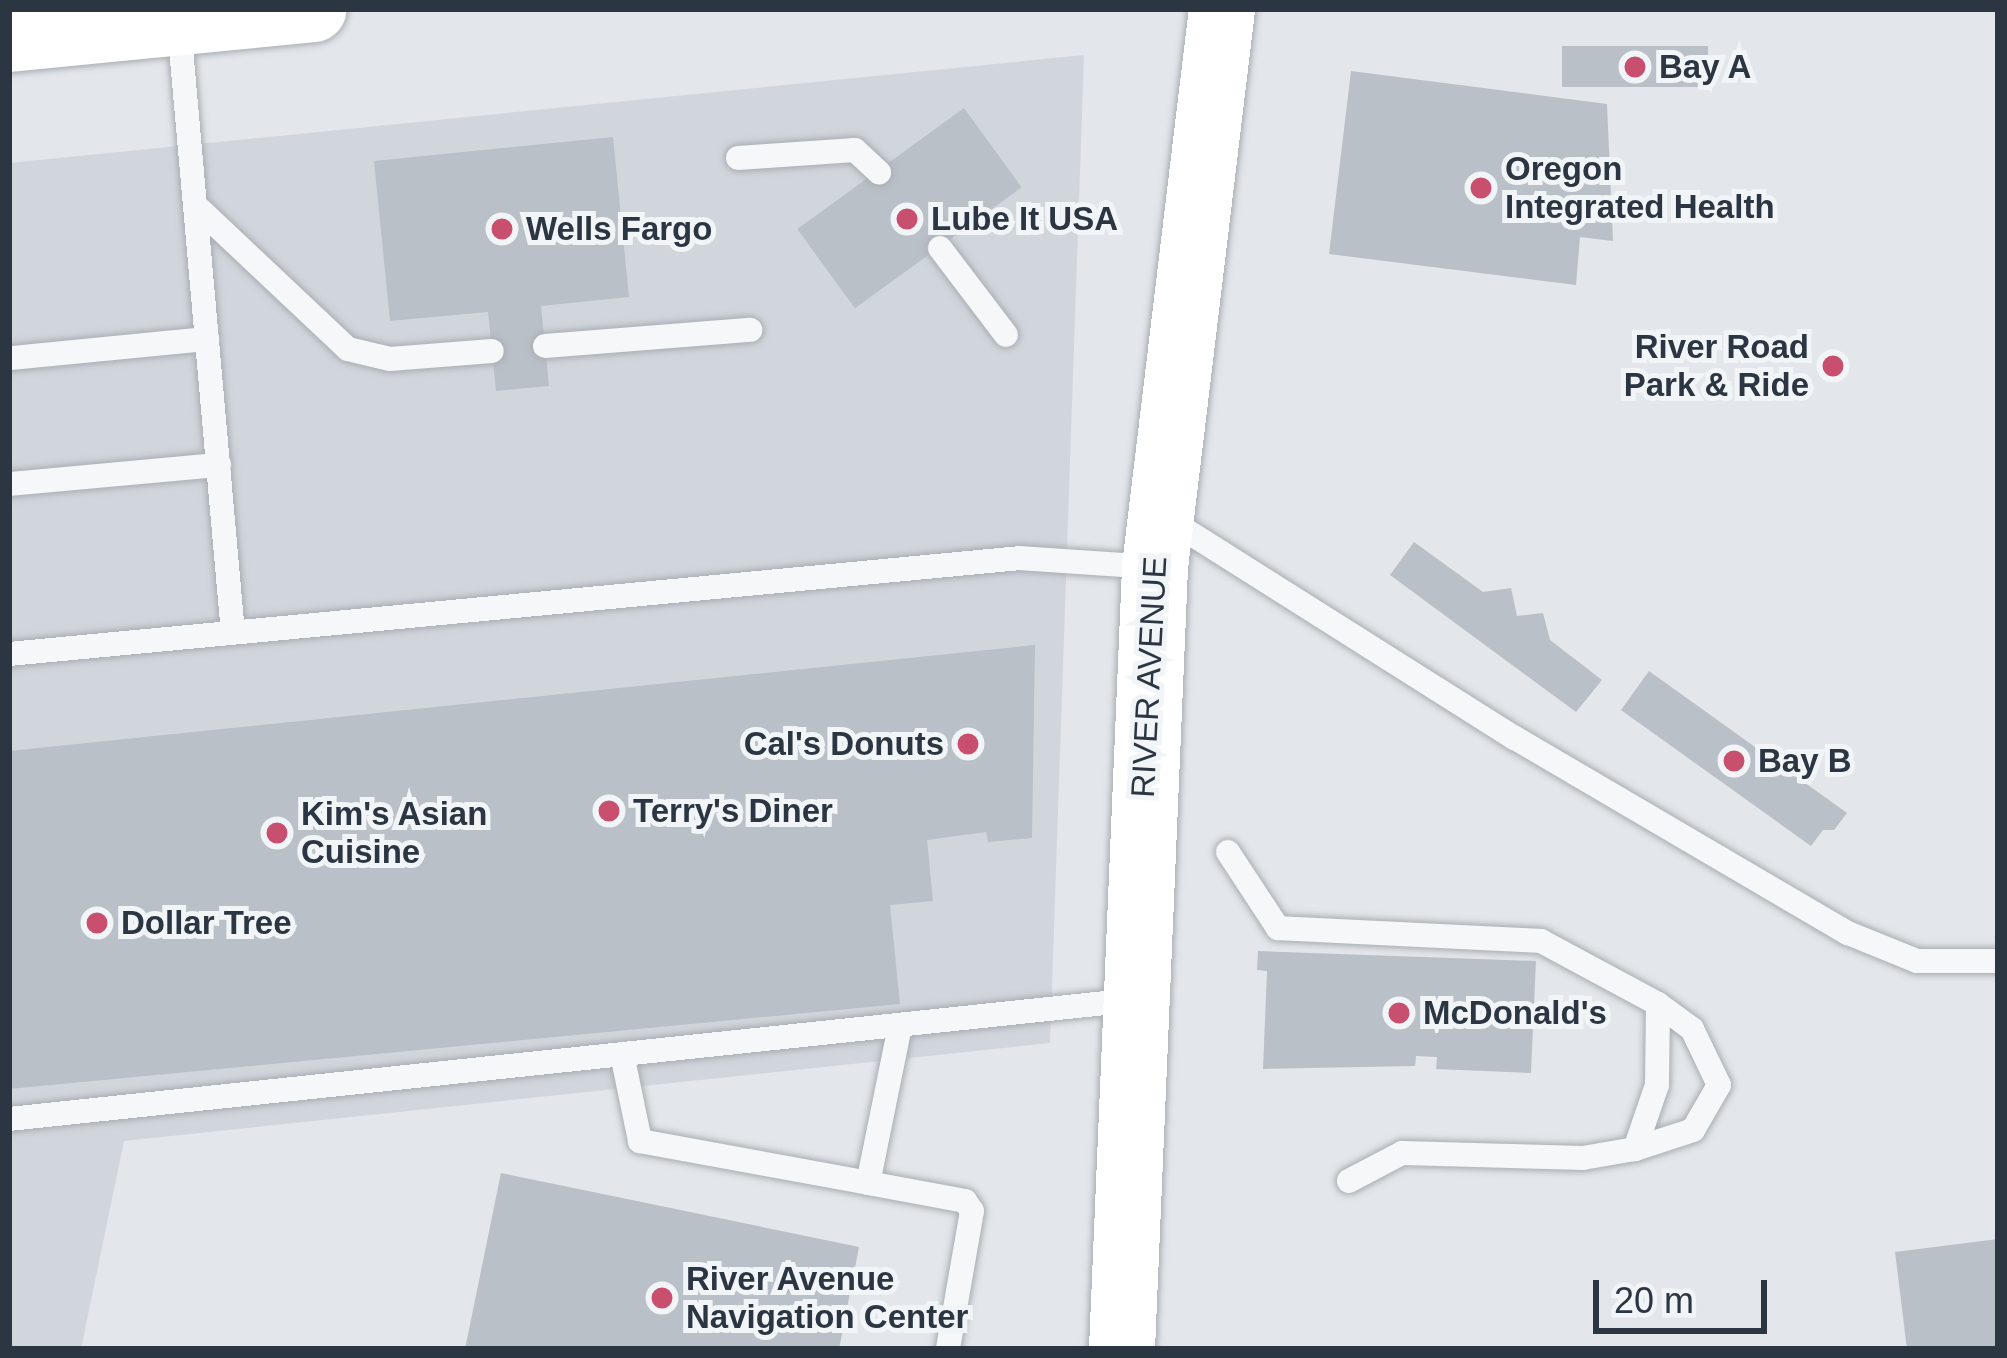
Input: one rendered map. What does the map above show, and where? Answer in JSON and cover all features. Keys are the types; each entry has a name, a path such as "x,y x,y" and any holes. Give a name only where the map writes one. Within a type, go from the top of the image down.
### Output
{"street":[{"path":"34,28 178,22 314,9"},
{"name":"RIVER AVENUE","path":"1122,1349 1158,541 1222,9"}],"lane":[{"path":"178,22 233,633"},
{"path":"738,158 855,150 879,172"},
{"path":"195,205 348,350 390,359 492,350"},
{"path":"940,248 1006,335"},
{"path":"545,346 750,330"},
{"path":"12,358 207,339"},
{"path":"9,484 219,465"},
{"path":"9,654 1020,559 1158,541 1515,738 1848,933 1917,961 1998,961"},
{"path":"1228,851 1278,928 1540,941 1658,1004 1692,1029 1719,1085 1693,1130 1635,1149 1583,1158 1402,1153 1349,1181"},
{"path":"9,1119 1135,1000"},
{"path":"1635,1149 1657,1084 1658,1004"},
{"path":"868,1183 900,1026"},
{"path":"622,1054 640,1141 965,1202 972,1210 948,1349"}],"shaded area":[{"path":"1084,55 1050,1043 124,1141 81,1349 9,1349 9,163"}],"building":[{"name":"Bay A","path":"1562,46 1708,46 1708,87 1562,87"},
{"path":"1351,71 1607,104 1613,241 1580,237 1576,285 1329,254"},
{"path":"964,108 1022,187 855,308 797,229"},
{"name":"Wells Fargo","path":"613,137 629,297 541,306 549,386 496,391 488,312 390,321 374,161"},
{"path":"1414,542 1483,592 1511,588 1517,616 1543,613 1550,640 1602,680 1576,712 1390,575"},
{"path":"1035,645 1032,838 988,842 986,832 927,840 933,901 890,905 900,1004 9,1089 9,751"},
{"name":"Bay B","path":"1649,671 1847,813 1834,830 1823,830 1811,846 1621,710"},
{"name":"McDonald's","path":"1258,951 1536,961 1531,1073 1436,1069 1437,1057 1416,1056 1415,1066 1263,1069 1267,971 1257,970"},
{"name":"River Avenue Navigation Center","path":"501,1173 859,1247 839,1349 465,1349"},
{"path":"1998,1239 1998,1349 1907,1349 1895,1252"}],"place":[{"name":"Bay A","path":"1635,67"},
{"name":"Oregon Integrated Health","path":"1481,188"},
{"name":"Lube It USA","path":"907,219"},
{"name":"Wells Fargo","path":"502,229"},
{"name":"River Road Park & Ride","path":"1833,366"},
{"name":"Cal's Donuts","path":"968,744"},
{"name":"Bay B","path":"1734,761"},
{"name":"Terry's Diner","path":"609,811"},
{"name":"Kim's Asian Cuisine","path":"277,833"},
{"name":"Dollar Tree","path":"97,923"},
{"name":"McDonald's","path":"1399,1013"},
{"name":"River Avenue Navigation Center","path":"662,1298"}]}
